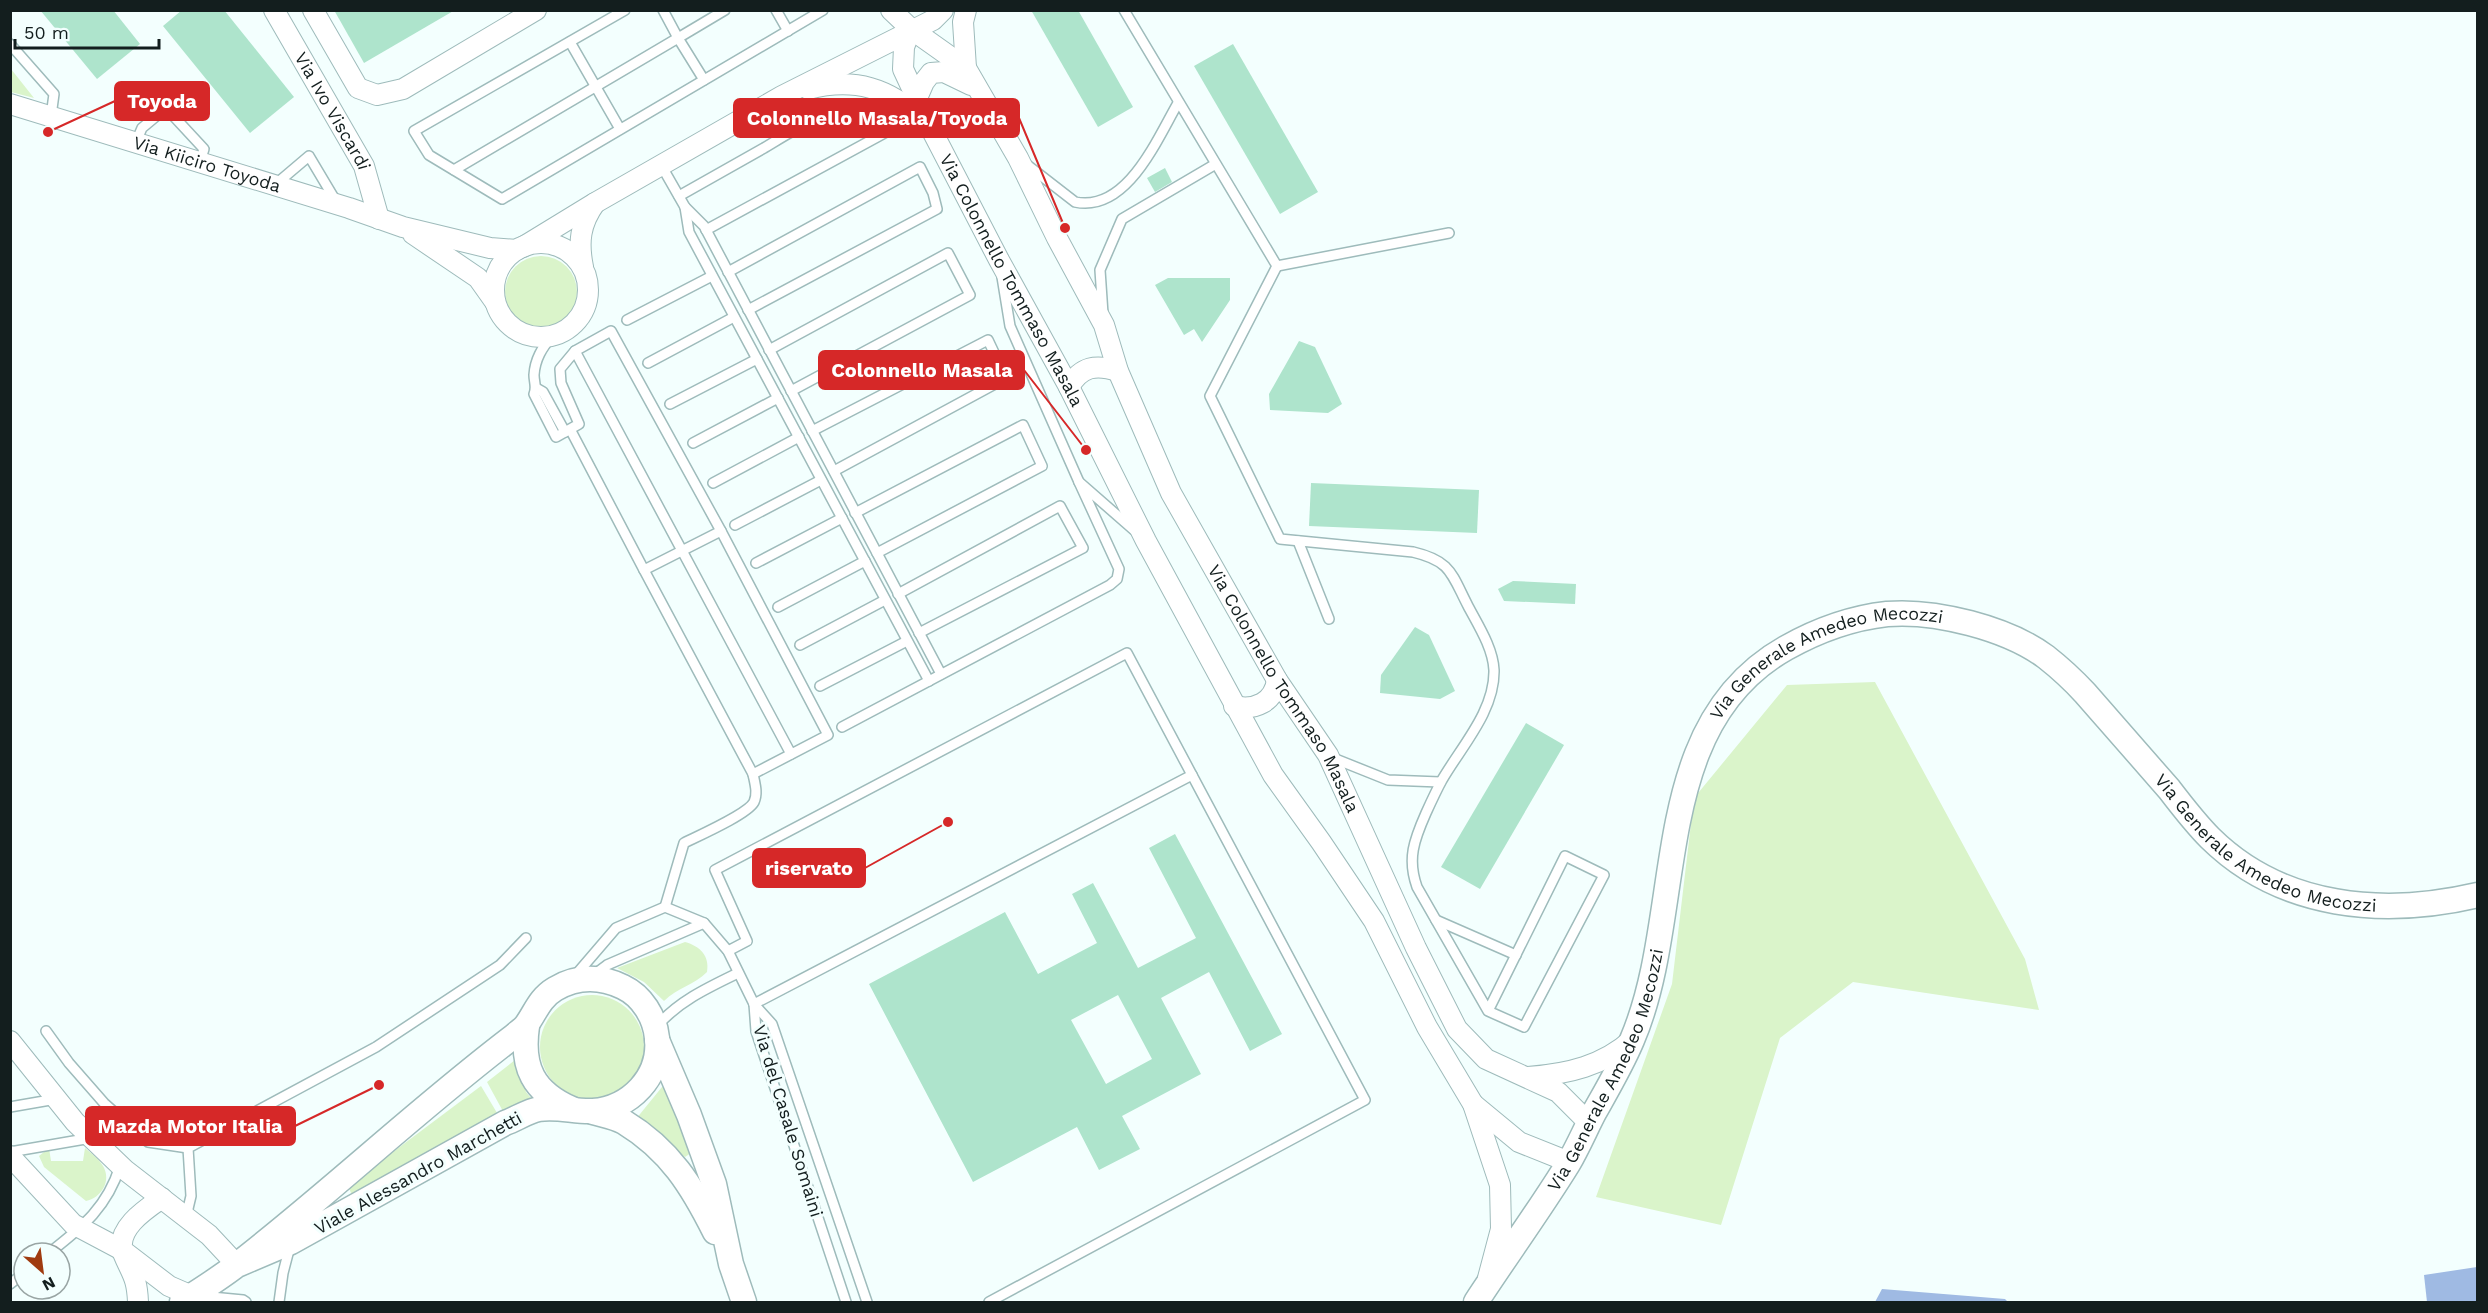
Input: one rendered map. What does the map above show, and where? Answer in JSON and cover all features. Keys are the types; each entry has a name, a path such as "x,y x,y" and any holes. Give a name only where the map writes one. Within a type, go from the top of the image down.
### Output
{"street":[{"name":"Via Ivo Viscardi","path":"274,10 364,166 379,219"},
{"path":"313,10 358,88 377,95 403,89 536,10"},
{"path":"891,10 911,29"},
{"path":"595,203 586,216 581,230 579,250 589,292 586,305 573,325 552,336 531,336 517,331 504,319 496,304 494,289 497,275 505,260 595,203 661,165 782,96 911,29 933,20 943,10"},
{"path":"966,10 963,22 966,68"},
{"name":"Via Colonnello Tommaso Masala","path":"1473,1104 1427,1026 1374,921 1272,775 1146,541 1069,387 999,260 930,127 903,69 903,48 911,29 966,68 1018,158 1057,238 1104,325 1118,371 1171,493 1277,680 1328,755 1416,948 1457,1029 1486,1059 1558,1092 1588,1123"},
{"path":"917,98 924,82 932,73 944,72 955,75 976,88"},
{"path":"782,96 841,83 861,85 884,92 905,103 930,127"},
{"name":"Via Kiiciro Toyoda","path":"10,104 275,185 403,227 490,248 520,249"},
{"name":"Via Kiiciro Toyoda","path":"403,227 478,278 496,304"},
{"path":"520,249 537,244 556,246 572,254 583,267"},
{"path":"1069,387 1083,370 1104,367 1118,371"},
{"name":"Via Generale Amedeo Mecozzi","path":"1481,1295 1569,1162 1633,1039 1658,952 1681,805 1701,741 1713,719 1740,684 1779,652 1808,636 1876,615 1917,614 1991,630 2043,655 2085,693 2210,838 2262,877 2322,899 2367,906 2423,905 2478,895"},
{"path":"1234,706 1249,707 1265,702 1275,692 1277,680"},
{"path":"579,980 612,982 628,989 641,1001 689,1115 714,1184 731,1264 744,1302"},
{"name":"Viale Alessandro Marchetti","path":"187,1299 237,1265 474,1066 527,1026 543,998 579,980"},
{"path":"527,1026 525,1056 533,1079 541,1089 556,1102 622,1121 665,1154 693,1189 731,1264"},
{"name":"Viale Alessandro Marchetti","path":"237,1265 291,1242 506,1123 538,1109 610,1108 630,1098 651,1074 656,1058 656,1034"},
{"path":"1524,1077 1570,1072 1587,1067 1618,1051 1633,1039"},
{"path":"14,1050 91,1138 120,1165 209,1235 237,1265"},
{"path":"1473,1104 1519,1142 1569,1162"},
{"path":"1473,1104 1500,1185 1501,1229 1481,1295"},
{"path":"10,1154 73,1224 122,1250 187,1299"},
{"path":"138,1302 137,1282 122,1250 126,1230 142,1212 162,1198"}],"lane":[{"path":"625,10 414,131 429,155 502,199 823,10"},
{"path":"663,10 704,80"},
{"path":"454,170 725,10"},
{"path":"776,10 788,31"},
{"path":"1124,10 1214,165 1277,266"},
{"path":"570,42 620,129"},
{"path":"10,44 54,93 51,116"},
{"path":"1018,158 1062,194 1076,202 1097,203 1119,191 1137,172 1178,103"},
{"path":"136,142 142,128 166,108 204,149 200,162"},
{"path":"679,196 794,130 826,116 865,114 890,130 706,230"},
{"path":"275,185 309,156 338,205"},
{"path":"661,165 685,207 706,230 941,674"},
{"path":"1104,325 1100,270 1122,219 1214,165"},
{"path":"728,272 920,166 928,181 937,208 748,310"},
{"path":"685,207 689,232 929,681"},
{"path":"1277,266 1449,233"},
{"path":"769,350 948,253 970,295 791,391"},
{"path":"842,727 1100,591 1117,579 1119,569 1010,326 999,260"},
{"path":"1277,266 1210,396 1280,539 1434,557 1444,564 1486,641 1494,668 1491,695 1440,783 1414,840 1411,852 1413,876 1488,1011 1524,1027 1604,875 1565,856 1488,1011"},
{"path":"627,321 712,276"},
{"path":"648,363 734,317"},
{"path":"564,433 579,424 560,376 560,369 575,351 611,331 721,531 828,735 753,774"},
{"path":"552,336 541,349 536,365 534,394 564,433 645,570 753,774 757,792 753,804 733,818 684,843 665,907 704,923 728,951 754,1004 1192,775"},
{"path":"812,431 988,340 1006,378 834,471"},
{"path":"575,351 791,754"},
{"path":"670,404 757,359"},
{"path":"693,443 778,398"},
{"path":"855,513 1023,425 1042,466 877,553"},
{"path":"713,483 799,437"},
{"path":"735,525 821,480"},
{"path":"1079,482 1146,541"},
{"path":"898,594 1060,506 1083,548 919,633"},
{"path":"756,563 842,518"},
{"path":"645,570 721,531"},
{"path":"1298,541 1329,619"},
{"path":"778,607 865,561"},
{"path":"800,645 885,600"},
{"path":"820,686 907,640"},
{"path":"728,951 747,941 715,870 1127,653 1365,1100 989,1302"},
{"path":"1328,755 1388,780 1440,783"},
{"name":"Viale Alessandro Marchetti","path":"579,980 616,928 665,907"},
{"path":"1437,920 1516,955"},
{"name":"Viale Alessandro Marchetti","path":"579,980 607,965 704,923"},
{"path":"46,1031 69,1063 104,1103 148,1142 188,1148 376,1047 500,965 526,938"},
{"path":"656,1034 670,1011 690,996 738,973"},
{"name":"Via del Casale Somaini","path":"754,1004 756,1031 846,1302"},
{"name":"Via del Casale Somaini","path":"754,1004 772,1024 867,1302"},
{"path":"10,1107 56,1099"},
{"path":"10,1154 91,1138"},
{"path":"186,1217 191,1196 188,1148"},
{"path":"64,1241 101,1206 114,1183 120,1165"},
{"path":"279,1302 291,1242"},
{"path":"187,1299 243,1299 246,1302"}],"green space":[{"path":"11,69 34,98 11,92"},
{"path":"541,256 555,259 567,266 574,278 577,292 574,306 567,318 555,325 541,328 527,325 515,318 508,306 505,292 508,278 515,266 527,259"},
{"path":"1875,682 2025,959 2039,1010 1853,982 1780,1038 1721,1225 1596,1197 1672,984 1694,798 1787,685"},
{"path":"685,942 703,952 708,966 707,972 664,1001 644,982 617,968"},
{"path":"592,995 612,999 629,1010 640,1027 644,1047 640,1067 629,1084 612,1095 592,1099 572,1095 555,1084 544,1067 540,1047 544,1027 555,1010 572,999"},
{"path":"515,1060 518,1063 526,1092 535,1103 505,1115 487,1082"},
{"path":"481,1086 500,1118 356,1194 351,1193 349,1188 353,1182"},
{"path":"668,1086 691,1153 685,1157 636,1119 662,1087"},
{"path":"49,1148 51,1161 83,1161 85,1148 92,1154 101,1163 105,1172 106,1183 100,1193 86,1201 44,1167 39,1156"}],"water":[{"path":"2477,1267 2477,1302 2427,1302 2424,1275"},
{"path":"1882,1289 2005,1299 2008,1302 1875,1302"}],"building":[{"path":"40,10 113,10 140,44 97,79"},
{"path":"182,10 224,10 294,97 250,133 163,26"},
{"path":"334,10 455,10 364,63"},
{"path":"1031,10 1078,10 1133,107 1098,127"},
{"path":"1233,44 1318,192 1280,214 1194,66"},
{"path":"1165,168 1172,182 1155,192 1147,178"},
{"path":"1168,278 1230,278 1230,300 1202,342 1194,329 1184,335 1155,285"},
{"path":"1299,341 1315,347 1342,404 1328,413 1270,410 1269,394"},
{"path":"1311,483 1479,490 1477,533 1309,526"},
{"path":"1513,581 1576,584 1575,604 1504,601 1498,589"},
{"path":"1415,627 1429,635 1455,691 1440,699 1380,693 1381,675"},
{"path":"1526,723 1564,745 1480,889 1441,867"},
{"path":"1175,834 1282,1034 1250,1051 1209,972 1161,998 1201,1074 1122,1116 1140,1149 1099,1170 1077,1127 973,1182 869,984 1005,912 1038,974 1097,943 1072,894 1093,883 1138,968 1196,938 1149,848","holes":["1118,995 1152,1059 1106,1084 1071,1020"]}],"place":[{"name":"Toyoda","path":"48,132"},
{"name":"Colonnello Masala/Toyoda","path":"1065,228"},
{"name":"Colonnello Masala","path":"1086,450"},
{"name":"riservato","path":"948,822"},
{"name":"Mazda Motor Italia","path":"379,1085"}]}
